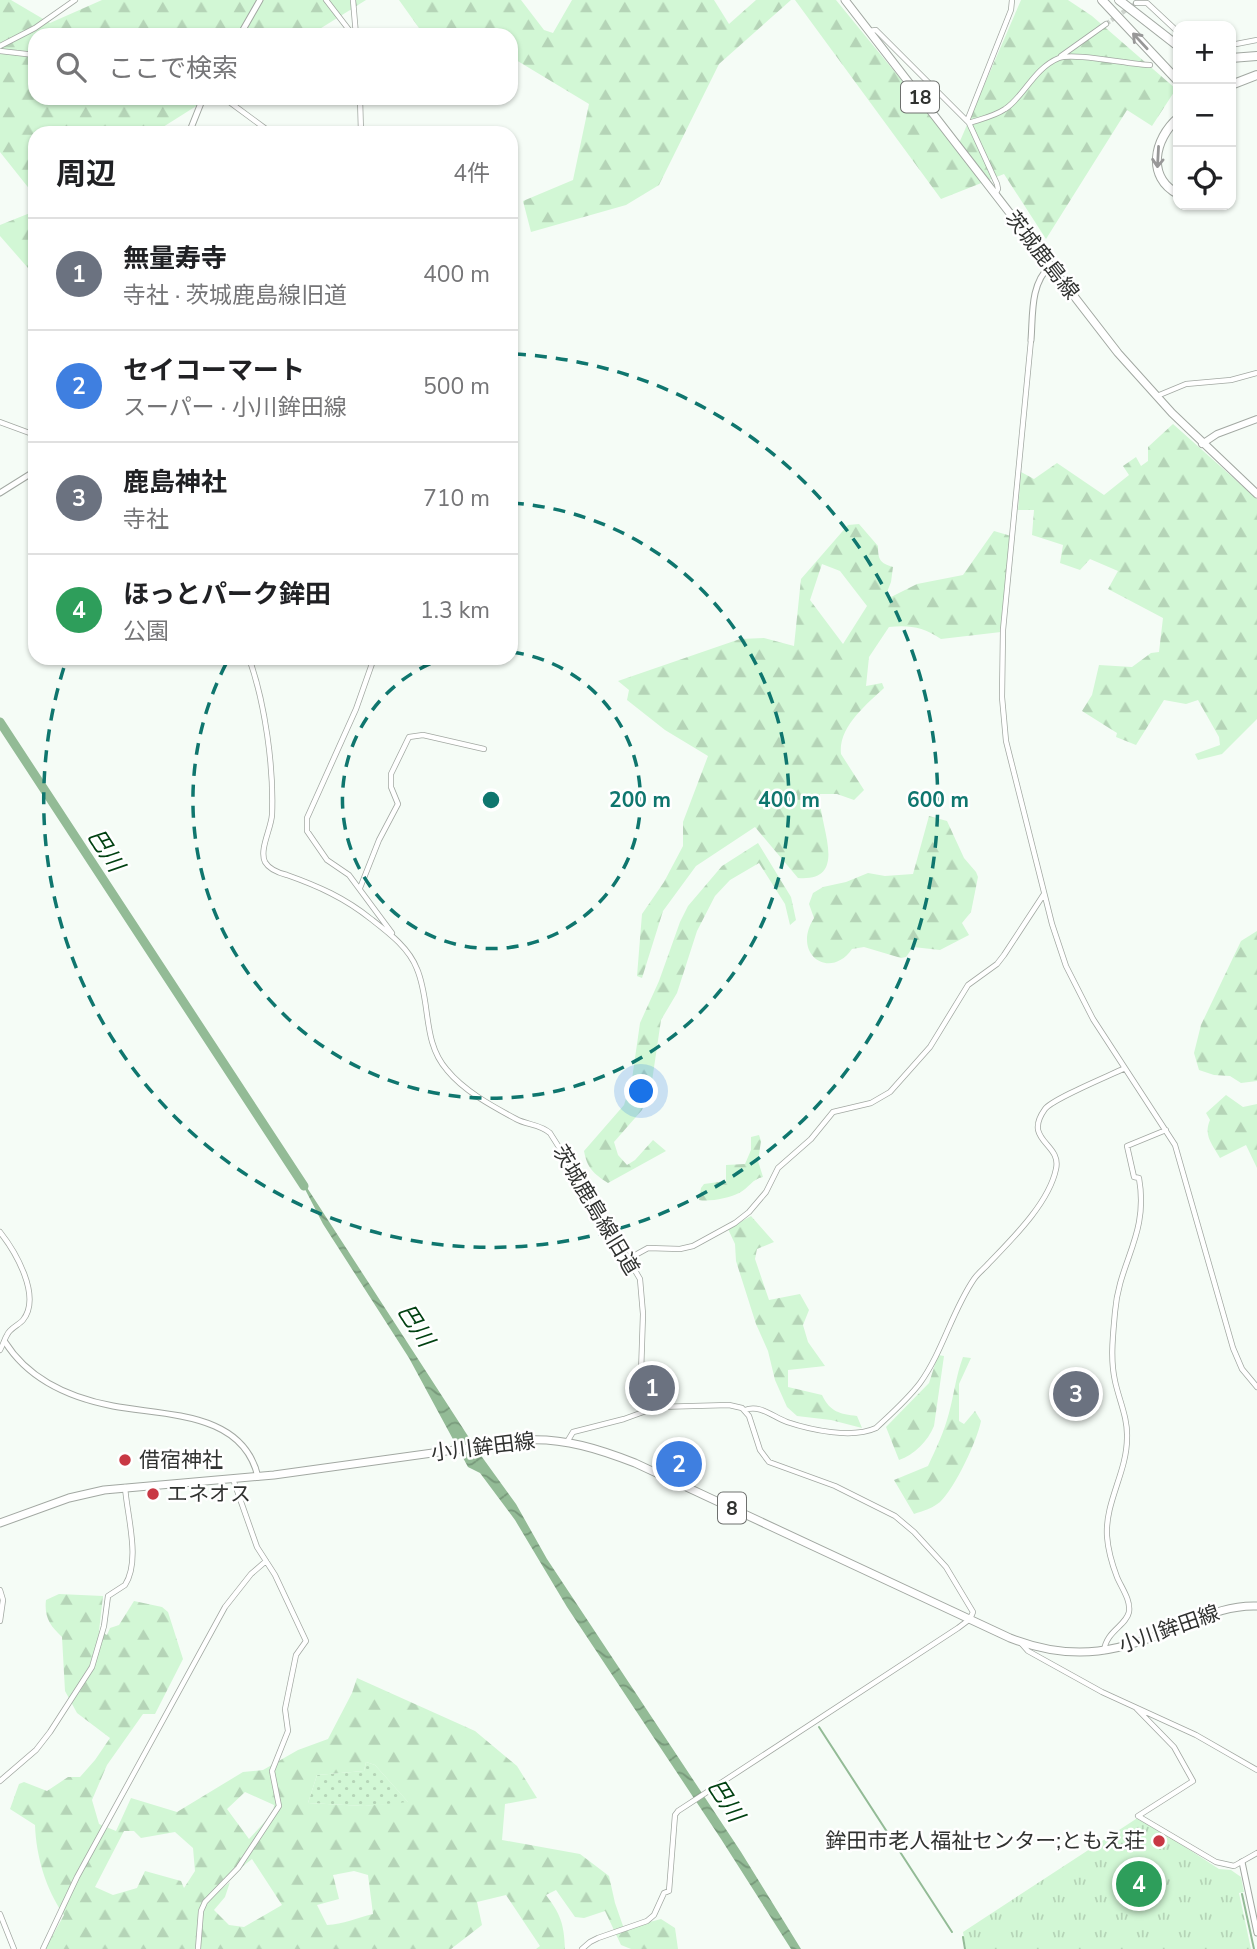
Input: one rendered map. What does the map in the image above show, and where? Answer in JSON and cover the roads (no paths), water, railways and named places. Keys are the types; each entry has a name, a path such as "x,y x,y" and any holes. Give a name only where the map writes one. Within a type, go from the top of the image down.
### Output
{"highway":[{"path":"1102,0 1173,76"},
{"path":"1119,0 1173,42"},
{"path":"1236,58 1257,56"},
{"path":"1234,84 1257,75"},
{"path":"1173,125 1161,141 1156,162 1163,181 1173,190"}],"main road":[{"name":"茨城鹿島線","path":"845,0 1118,353 1202,444 1257,494"},
{"path":"1202,444 1217,434 1257,419"},
{"name":"小川鉾田線","path":"0,1523 83,1494 125,1488 258,1477 526,1440 567,1442 635,1463 1020,1642 1064,1652 1104,1651 1135,1644 1219,1611 1257,1606"}],"street":[{"path":"35,28 75,0"},
{"path":"244,28 260,0"},
{"path":"326,0 349,28"},
{"path":"353,0 355,28"},
{"path":"968,122 1011,10 1012,0"},
{"path":"1136,3 1147,3 1173,28"},
{"path":"968,122 1006,109 1029,82 1106,24"},
{"path":"868,31 876,30 968,122 997,184 995,194"},
{"path":"0,49 28,32"},
{"path":"1236,43 1257,40"},
{"path":"0,49 28,54"},
{"path":"1061,57 1087,57 1150,65"},
{"path":"192,126 200,105"},
{"path":"233,105 262,126"},
{"path":"359,105 361,126"},
{"path":"1050,266 1041,275 1037,285 1004,618 1002,697 1006,741 1044,893 1072,982 1093,1020 1166,1130 1180,1159 1233,1348 1242,1369 1256,1383"},
{"path":"1156,397 1186,384 1231,380 1257,373"},
{"path":"0,422 28,432"},
{"path":"0,493 28,475"},
{"name":"茨城鹿島線旧道","path":"251,665 260,693 271,786 271,825 264,860 272,869 324,888 355,906 395,938 418,971 433,1045 446,1070 476,1096 517,1120 547,1130 636,1271 641,1286 643,1314 642,1379 657,1407"},
{"path":"372,665 356,709 307,818 307,831 327,860 360,888 395,938"},
{"path":"360,888 379,840 398,804 391,787 391,774 410,737 423,735 484,749"},
{"path":"628,1259 648,1248 680,1249 693,1246 735,1223 761,1200 778,1168 811,1139 833,1112 871,1103 890,1092 930,1047 968,985 997,964 1004,955 1044,893"},
{"path":"567,1442 573,1432 657,1407 732,1405 745,1410 756,1408 789,1422 848,1434 868,1432 876,1428 920,1383 945,1338 960,1301 975,1278 1031,1215 1050,1185 1056,1161 1054,1154 1039,1136 1037,1124 1046,1106 1125,1068"},
{"path":"1104,1651 1108,1638 1129,1612 1128,1600 1118,1580 1110,1552 1107,1524 1124,1467 1127,1444 1126,1420 1113,1367 1116,1304 1139,1231 1142,1208 1139,1178 1134,1177 1128,1146 1166,1130"},
{"path":"0,1232 20,1260 27,1283 28,1301 24,1319 7,1334 0,1350"},
{"path":"5,1342 31,1372 69,1394 112,1406 188,1417 220,1428 246,1450 255,1464 258,1477"},
{"path":"582,1949 590,1942 631,1927 654,1915 664,1893 669,1891 675,1815 712,1788 909,1661 973,1615 971,1605 946,1567 914,1532 884,1509 835,1486 769,1462 760,1450 745,1410"},
{"path":"198,1949 201,1911 205,1902 238,1868 279,1807 272,1771 288,1731 285,1709 296,1656 306,1642 275,1575 253,1538 233,1479"},
{"path":"0,1781 36,1750 92,1667 104,1626 108,1595 125,1585 131,1568 132,1542 125,1488"},
{"path":"43,1949 77,1877 225,1606 251,1574 266,1561"},
{"path":"0,1590 3,1600 0,1621"},
{"path":"1020,1642 1028,1651 1102,1692 1196,1735 1257,1770"},
{"path":"1136,1708 1174,1747 1193,1781 1138,1816 1216,1862 1234,1866 1257,1853"},
{"path":"1242,1862 1257,1933"},
{"path":"0,1914 14,1949"}],"water":[{"path":"293,1166 477,1450 516,1504 547,1559 741,1852 801,1949 791,1949 567,1607 515,1520 480,1473 468,1467 409,1358 323,1224"}],"waterway":[{"name":"巴川","path":"0,722 304,1186"},
{"path":"819,1727 952,1932"},
{"path":"1242,1894 1254,1949"},
{"path":"963,1937 965,1949"}],"tunnel":[{"path":"1106,24 1136,3"}],"place":[{"name":"無量寿寺","path":"652,1388"},
{"name":"鹿島神社","path":"1076,1394"},
{"name":"借宿神社","path":"125,1460"},
{"name":"セイコーマート","path":"679,1464"},
{"name":"エネオス","path":"153,1494"},
{"name":"鉾田市老人福祉センター;ともえ荘","path":"1159,1841"},
{"name":"ほっとパーク鉾田","path":"1139,1884"}]}
